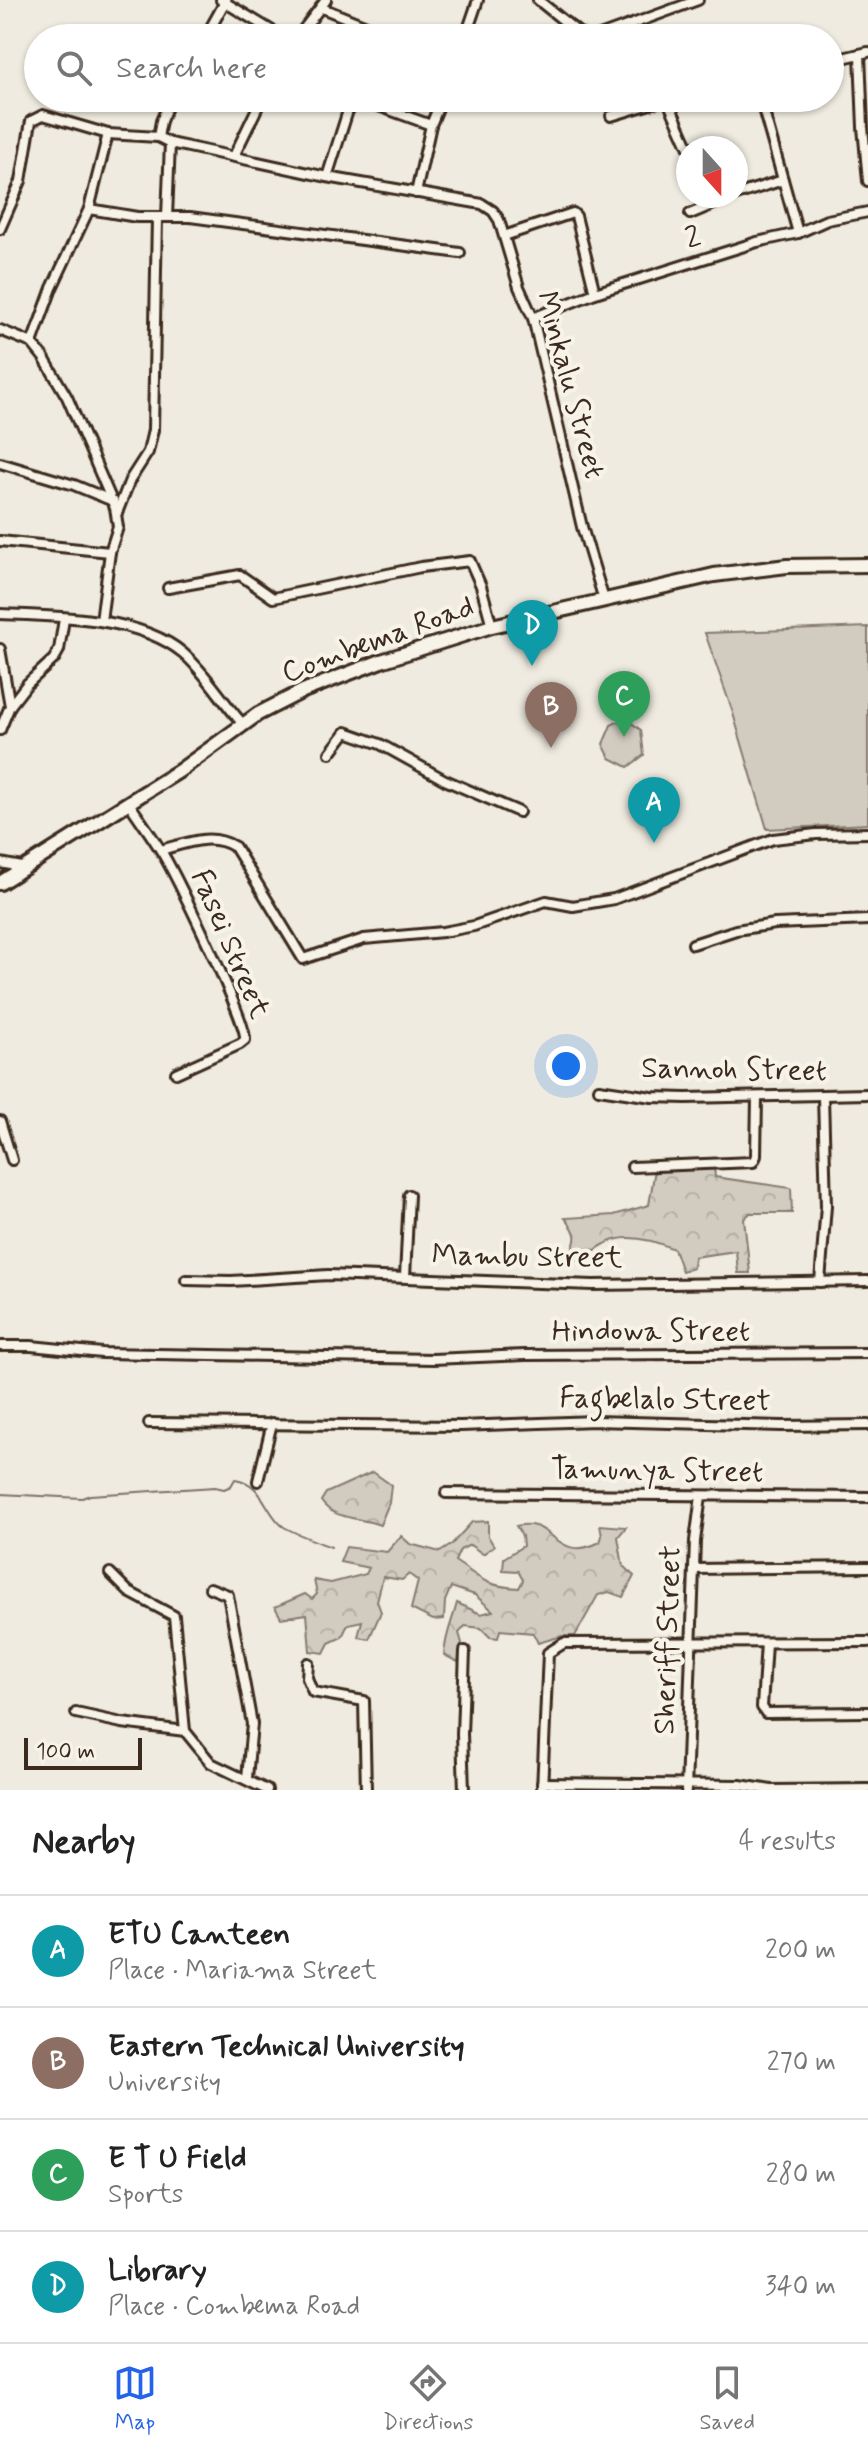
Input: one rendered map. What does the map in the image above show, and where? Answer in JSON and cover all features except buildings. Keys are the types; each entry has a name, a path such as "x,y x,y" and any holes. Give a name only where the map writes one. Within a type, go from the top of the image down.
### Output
{"street":[{"path":"470,24 478,0"},
{"path":"538,0 568,24"},
{"path":"632,24 698,0"},
{"path":"212,24 224,1 261,24"},
{"path":"307,24 324,4 362,24"},
{"path":"844,58 864,53 863,127 868,181"},
{"path":"158,137 165,112"},
{"path":"234,156 255,112"},
{"path":"327,177 349,112"},
{"path":"394,112 431,125"},
{"path":"0,229 21,181 27,136 31,121 36,116 43,115 108,134 158,137 170,143 416,193 436,112"},
{"path":"611,116 624,112"},
{"path":"675,112 684,136"},
{"path":"764,112 798,233"},
{"path":"32,343 52,288 89,209 108,134"},
{"path":"167,217 170,143"},
{"path":"748,192 783,180"},
{"name":"Minkalu Street","path":"416,193 482,204 493,211 533,318 582,527 604,600"},
{"path":"690,214 699,208"},
{"path":"89,209 114,215 215,220 460,253"},
{"name":"2","path":"533,318 595,293 757,242 798,233 827,220 868,212"},
{"path":"504,236 573,213 595,293"},
{"path":"117,514 130,480 148,452 153,430 157,218"},
{"path":"0,330 32,343 44,358 67,397 113,501 118,527 110,552 101,621"},
{"path":"0,463 74,485 113,501"},
{"path":"0,541 110,552"},
{"path":"168,588 240,575 273,598 421,567 470,561 481,586 492,626"},
{"name":"Combema Road","path":"0,883 129,803 214,746 242,723 289,697 381,661 492,626 714,575 760,568 868,565"},
{"path":"0,614 101,621 145,632 182,652 242,723"},
{"path":"0,730 10,706 27,684 54,659 59,650 64,619"},
{"path":"0,649 10,706"},
{"path":"330,753 346,732 380,744 445,780 519,812"},
{"name":"Fasei Street","path":"129,803 161,850 237,1008 246,1035 240,1044 176,1073"},
{"path":"161,850 207,838 224,840 235,847 303,959 364,939 474,926 546,901 584,906 614,899 773,839 868,833"},
{"path":"0,863 22,867"},
{"path":"693,944 736,930 775,924 868,920"},
{"name":"Sannoh Street","path":"599,1089 652,1097 868,1094"},
{"path":"820,1282 826,1206 823,1096"},
{"path":"632,1167 753,1162 756,1156 757,1097"},
{"path":"0,1121 12,1160"},
{"path":"405,1277 409,1195"},
{"name":"Mambu Street","path":"186,1280 231,1281 328,1275 593,1285 868,1281"},
{"name":"Hindowa Street","path":"0,1346 102,1353 433,1359 525,1355 868,1353"},
{"name":"Fagbelalo Street","path":"149,1423 461,1426 595,1421 868,1425"},
{"path":"258,1481 272,1423"},
{"name":"Tamunya Street","path":"446,1493 868,1497"},
{"name":"Sheriff Street","path":"686,1788 694,1569 701,1496"},
{"path":"694,1569 868,1567"},
{"path":"110,1573 129,1592 174,1616 185,1731 211,1763 267,1790"},
{"path":"210,1588 228,1595 230,1599 232,1625 252,1724 247,1778"},
{"path":"868,1642 564,1643 548,1653 542,1786 686,1788 740,1785 771,1790 868,1789"},
{"path":"766,1643 762,1707 766,1713 868,1712"},
{"path":"464,1790 462,1734 465,1651"},
{"path":"308,1663 307,1678 313,1692 364,1701 366,1790"},
{"path":"76,1713 185,1731"}],"green space":[{"path":"868,627 868,824 767,829 732,710 705,633"},
{"path":"630,722 641,730 644,755 628,767 610,758 603,744 611,725"},
{"path":"714,1167 715,1177 791,1188 792,1213 750,1213 744,1219 750,1273 738,1273 736,1251 694,1257 693,1268 682,1271 674,1249 640,1239 613,1240 577,1260 569,1256 575,1236 565,1218 614,1215 649,1205 655,1169"},
{"path":"373,1472 391,1485 389,1503 380,1525 332,1512 321,1501 326,1493"},
{"path":"488,1521 488,1536 494,1546 483,1554 470,1545 460,1550 455,1561 490,1583 519,1588 523,1580 518,1571 503,1570 504,1558 523,1546 516,1526 529,1525 573,1548 585,1548 600,1542 600,1525 626,1527 618,1537 623,1566 634,1576 623,1597 609,1592 598,1595 575,1636 562,1636 538,1643 533,1633 500,1630 498,1638 490,1637 481,1628 465,1626 459,1633 462,1643 458,1662 444,1655 457,1603 481,1614 493,1611 475,1595 451,1587 445,1601 444,1619 433,1620 411,1609 418,1581 409,1574 402,1580 383,1577 377,1601 381,1612 369,1639 358,1637 362,1621 348,1624 342,1637 329,1643 324,1653 310,1651 307,1614 281,1618 275,1607 305,1594 312,1599 317,1594 314,1580 331,1583 366,1574 369,1568 340,1562 346,1547 387,1552 401,1536 410,1544 440,1552 451,1545 472,1522"}],"waterway":[{"path":"0,1494 82,1498 215,1487 224,1489 231,1486 235,1479 252,1486 284,1527 331,1547"}],"place":[{"name":"Library","path":"532,666"},
{"name":"E T U Field","path":"624,737"},
{"name":"Eastern Technical University","path":"551,748"},
{"name":"ETU Canteen","path":"654,843"}]}
